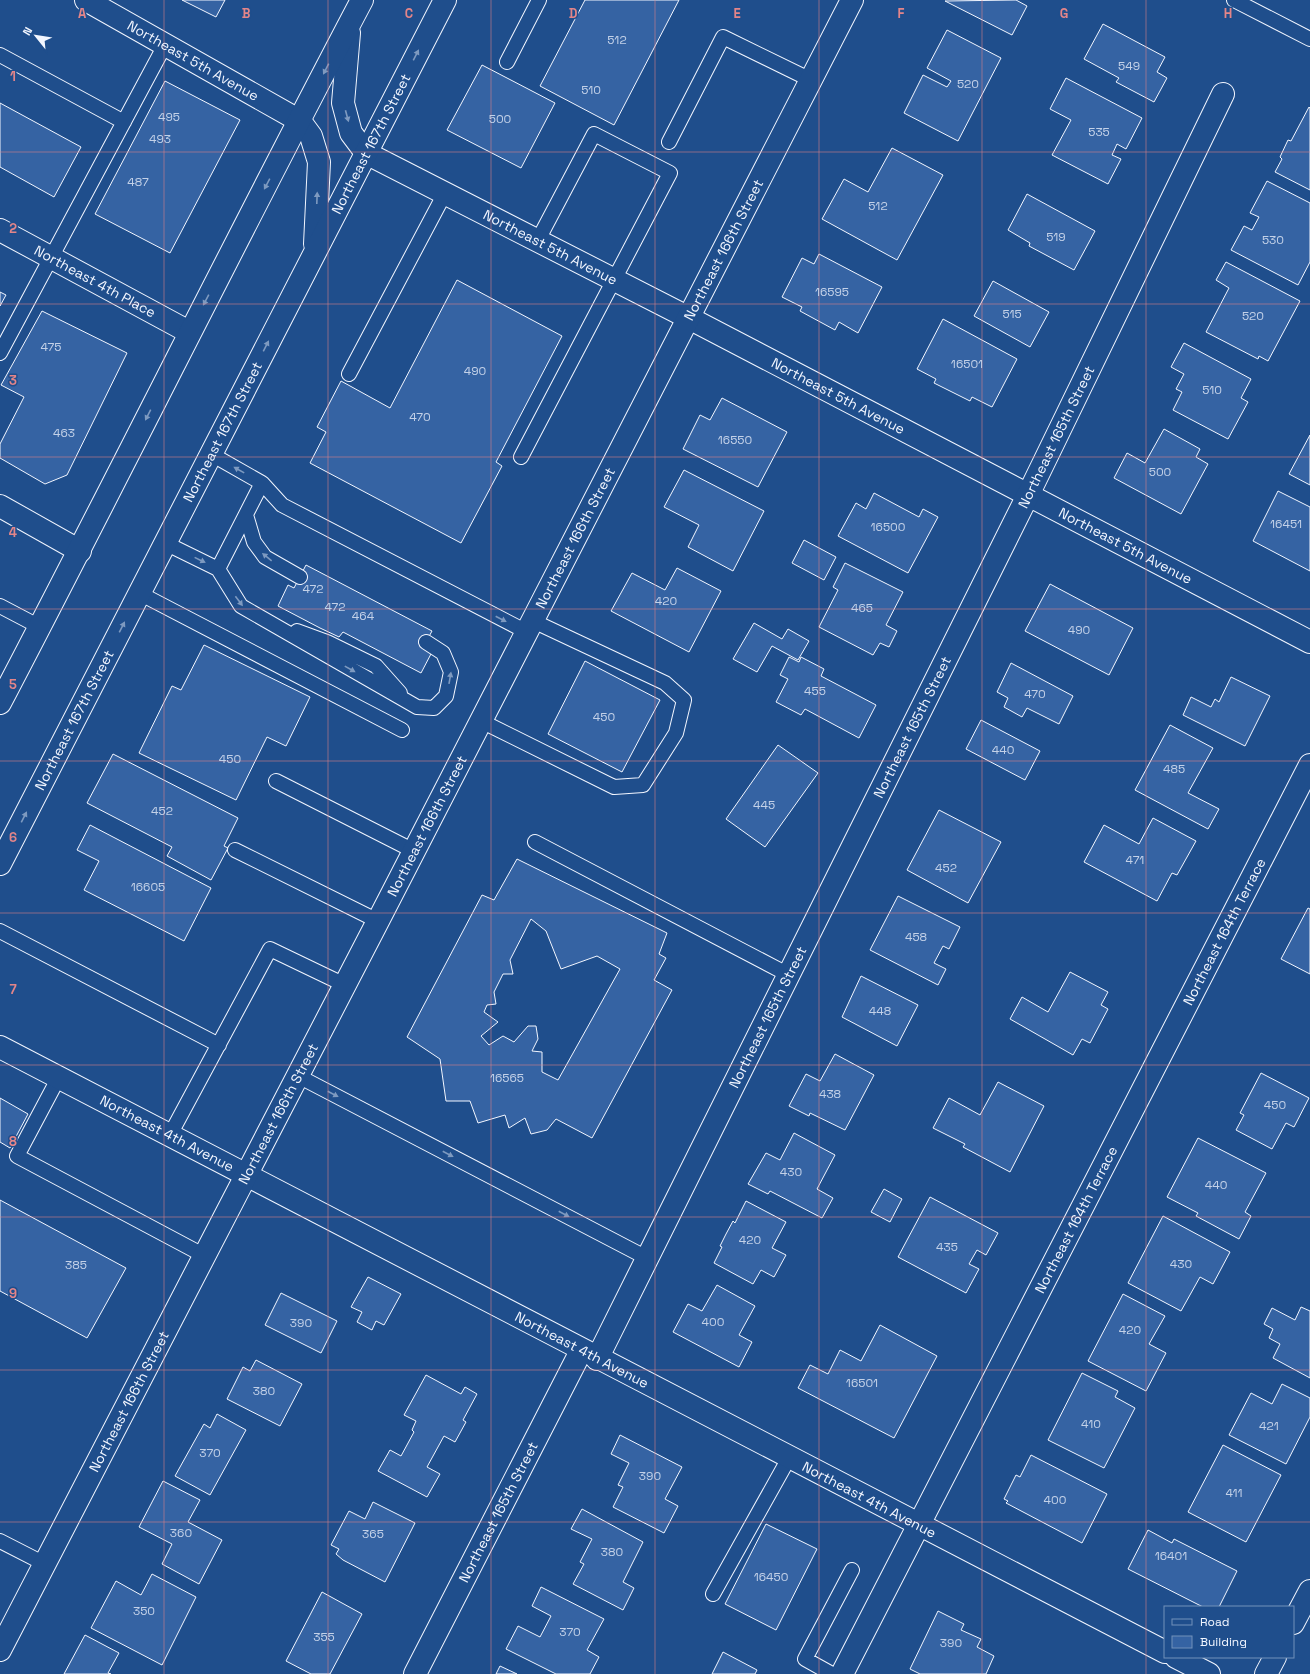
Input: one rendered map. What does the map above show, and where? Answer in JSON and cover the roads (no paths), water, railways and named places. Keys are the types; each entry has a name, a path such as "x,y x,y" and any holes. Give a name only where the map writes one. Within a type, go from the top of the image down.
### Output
{"street":[{"name":"Northeast 5th Avenue","path":"86,0 300,121"},
{"path":"0,703 5,681 40,627 80,551 190,332 362,0"},
{"name":"Northeast 167th Street","path":"0,864 445,0"},
{"name":"Northeast 166th Street","path":"2,1641 45,1564 206,1256 690,318 852,0"},
{"path":"350,22 343,103 351,133 366,153"},
{"name":"Northeast 165th Street","path":"415,1674 589,1355 647,1258 1028,495 1223,94"},
{"path":"300,121 311,136 319,162 315,251"},
{"name":"Northeast 5th Avenue","path":"366,153 690,318 1310,642"},
{"name":"Northeast 4th Place","path":"0,230 190,332"},
{"path":"0,506 80,551"},
{"name":"Northeast 164th Terrace","path":"842,1674 1310,765"},
{"name":"Northeast 4th Avenue","path":"0,1047 248,1174 589,1355 918,1526 1164,1651"},
{"path":"1294,1621 1310,1590"},
{"path":"1178,1658 1209,1674"},
{"path":"1266,1674 1274,1658"}],"lane":[{"path":"507,62 539,0"},
{"path":"1234,0 1310,39"},
{"path":"669,142 723,37 811,80"},
{"path":"0,353 165,45"},
{"path":"0,55 124,122"},
{"path":"521,457 670,173 594,134 538,240"},
{"path":"349,374 445,193"},
{"path":"211,454 262,483 282,505 476,606 530,626 665,682 684,700 676,733 643,785 614,787 481,721"},
{"path":"218,569 262,483"},
{"path":"246,515 254,542 265,557 300,577"},
{"path":"165,543 218,569 241,606 417,707 434,708 446,696 451,672 443,653 426,642"},
{"path":"139,593 402,730"},
{"path":"0,606 40,627"},
{"path":"276,781 414,851"},
{"path":"535,842 789,975"},
{"path":"234,850 378,921"},
{"path":"0,931 219,1045"},
{"path":"170,1135 270,949 345,985"},
{"path":"298,1076 647,1258"},
{"path":"59,1077 17,1156 206,1256"},
{"path":"713,1594 789,1458"},
{"path":"0,1541 45,1564"},
{"path":"832,1674 806,1659 852,1570"}]}
